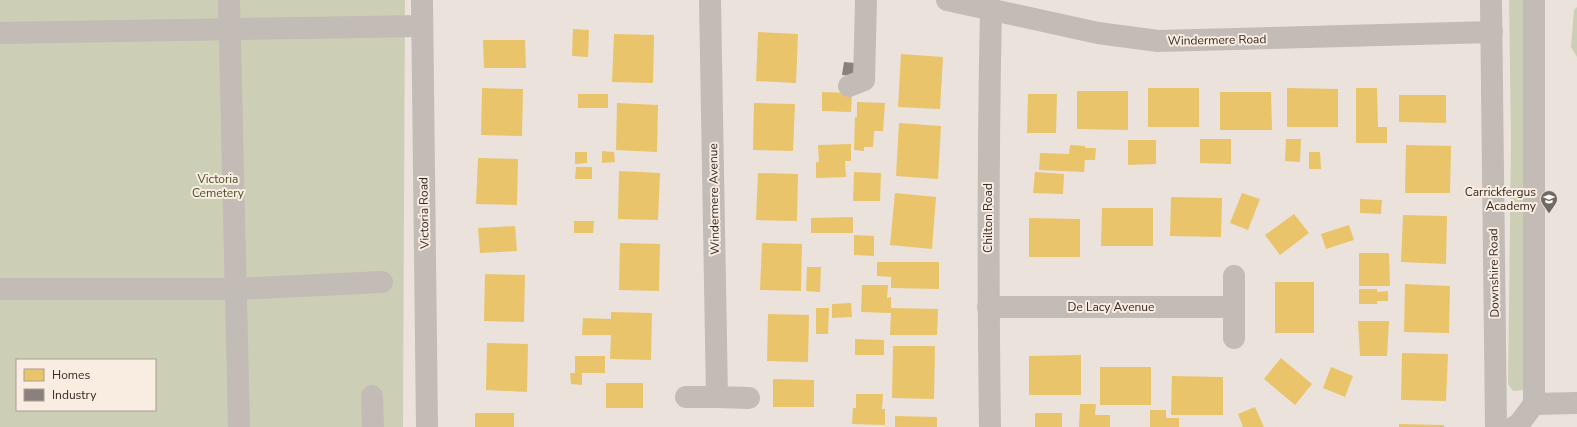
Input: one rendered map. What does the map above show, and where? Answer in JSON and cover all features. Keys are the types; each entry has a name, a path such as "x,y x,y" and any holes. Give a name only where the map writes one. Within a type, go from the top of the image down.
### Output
{"street":[{"path":"229,0 239,427"},
{"name":"Victoria Road","path":"422,0 421,26 426,427"},
{"name":"Windermere Avenue","path":"710,0 718,397"},
{"path":"848,86 864,80 866,0"},
{"name":"Windermere Road","path":"947,0 1098,33 1158,41 1492,32"},
{"name":"Downshire Road","path":"1491,0 1496,427"},
{"path":"1514,427 1519,424 1534,404 1534,0"},
{"name":"Chilton Road","path":"990,427 988,307 991,10"},
{"path":"0,33 421,26"},
{"path":"1234,276 1234,338"},
{"path":"0,289 236,289 382,282"},
{"name":"De Lacy Avenue","path":"988,307 1234,308"},
{"path":"372,396 373,427"},
{"path":"686,397 749,398"},
{"path":"1534,404 1577,403"}],"green space":[{"name":"Victoria Cemetery","path":"0,0 405,0 403,427 0,427"},
{"path":"1509,0 1531,0 1523,390 1513,391 1508,384 1511,142"},
{"path":"1577,7 1577,57 1571,47 1574,10"}],"building: Homes":[{"path":"573,29 589,30 588,57 572,56"},
{"path":"758,32 798,34 796,83 756,81"},
{"path":"614,34 654,35 653,83 612,82"},
{"path":"483,40 525,40 526,68 484,68"},
{"path":"901,54 943,57 940,109 898,107"},
{"path":"482,88 523,89 522,136 481,135"},
{"path":"1148,88 1199,88 1199,127 1148,127"},
{"path":"1287,88 1338,89 1338,127 1287,127"},
{"path":"1356,88 1377,88 1378,127 1387,127 1387,143 1356,143"},
{"path":"1077,91 1128,91 1128,130 1077,129"},
{"path":"822,92 852,93 851,112 822,111"},
{"path":"1220,92 1271,92 1272,130 1220,130"},
{"path":"578,94 608,94 608,108 578,108"},
{"path":"1028,94 1057,94 1056,133 1027,133"},
{"path":"1399,95 1446,95 1446,123 1399,122"},
{"path":"857,102 885,103 883,131 874,131 873,147 864,147 864,151 854,150"},
{"path":"617,103 658,105 657,152 616,150"},
{"path":"754,103 795,104 793,151 753,150"},
{"path":"899,123 941,126 938,179 896,176"},
{"path":"1200,139 1231,139 1231,164 1200,163"},
{"path":"1286,139 1301,139 1300,162 1285,161"},
{"path":"1128,140 1156,140 1156,164 1128,165"},
{"path":"851,144 851,161 845,161 846,177 816,178 816,162 819,162 818,145"},
{"path":"1070,145 1085,146 1085,148 1096,148 1095,160 1085,160 1084,172 1039,170 1040,153 1069,154"},
{"path":"1406,145 1451,146 1450,193 1405,193"},
{"path":"602,151 614,152 615,162 602,163"},
{"path":"575,152 587,152 587,163 575,164"},
{"path":"1309,152 1320,152 1321,169 1309,169"},
{"path":"478,158 518,159 517,205 476,204"},
{"path":"576,167 592,167 592,179 575,179"},
{"path":"619,171 660,173 658,220 618,219"},
{"path":"854,172 881,173 880,201 853,201"},
{"path":"1035,172 1064,174 1063,194 1033,193"},
{"path":"758,173 798,174 797,221 756,220"},
{"path":"895,193 936,197 932,249 890,245"},
{"path":"1242,193 1260,199 1248,230 1230,223"},
{"path":"1171,197 1222,198 1221,237 1170,236"},
{"path":"1360,199 1382,200 1381,214 1360,213"},
{"path":"1102,208 1153,208 1153,246 1101,246"},
{"path":"1294,214 1309,233 1280,255 1265,235"},
{"path":"1403,215 1447,216 1446,264 1401,262"},
{"path":"853,217 853,233 811,233 811,218"},
{"path":"1029,218 1080,219 1080,257 1029,257"},
{"path":"574,221 594,221 593,233 574,233"},
{"path":"1349,225 1354,240 1326,249 1321,234"},
{"path":"515,226 517,251 480,253 478,228"},
{"path":"854,235 874,236 874,256 854,255"},
{"path":"620,243 660,244 659,291 619,290"},
{"path":"762,243 802,244 801,291 760,290"},
{"path":"1359,253 1389,253 1390,286 1359,286"},
{"path":"877,262 939,262 939,289 891,288 891,277 877,276"},
{"path":"807,267 821,267 820,292 806,291"},
{"path":"485,274 525,275 524,322 484,321"},
{"path":"1275,282 1314,282 1314,333 1275,333"},
{"path":"1405,284 1450,286 1449,333 1404,332"},
{"path":"862,285 888,285 887,298 891,297 891,308 938,309 937,335 890,335 891,313 861,312"},
{"path":"1359,289 1377,289 1377,292 1388,291 1388,301 1377,301 1377,304 1359,304"},
{"path":"851,303 852,317 832,318 832,304"},
{"path":"816,308 829,308 828,334 816,334"},
{"path":"611,312 652,313 651,360 610,359 611,335 582,335 583,318 611,319"},
{"path":"768,314 809,315 808,362 767,361"},
{"path":"1358,321 1389,321 1387,356 1360,356"},
{"path":"855,339 884,340 884,355 855,355"},
{"path":"487,343 528,344 527,392 486,390"},
{"path":"893,346 935,346 934,399 892,398"},
{"path":"1402,353 1448,354 1446,401 1401,400"},
{"path":"1081,355 1081,395 1029,395 1029,356"},
{"path":"575,356 605,356 605,373 582,373 582,385 571,384 570,373 575,373"},
{"path":"1281,358 1312,384 1295,405 1264,379"},
{"path":"1100,367 1151,367 1151,405 1100,405"},
{"path":"1331,367 1353,376 1345,397 1323,388"},
{"path":"1172,376 1223,377 1223,415 1171,415"},
{"path":"773,379 814,380 814,407 773,407"},
{"path":"606,383 643,383 643,408 606,408"},
{"path":"856,394 883,394 882,409 885,409 885,425 852,424 853,408 856,408"},
{"path":"1080,404 1096,404 1095,415 1110,415 1110,427 1079,427"},
{"path":"1255,407 1264,427 1243,427 1238,414"},
{"path":"1150,410 1166,410 1166,418 1179,418 1179,427 1150,427"},
{"path":"475,413 514,413 514,427 475,427"},
{"path":"1035,413 1062,413 1062,427 1035,427"},
{"path":"895,416 937,417 937,427 895,427"},
{"path":"1399,424 1444,425 1444,427 1399,427"}],"building: Industry":[{"path":"844,62 855,63 853,76 842,75"}],"place":[{"name":"Carrickfergus Academy","path":"1549,214"}]}
